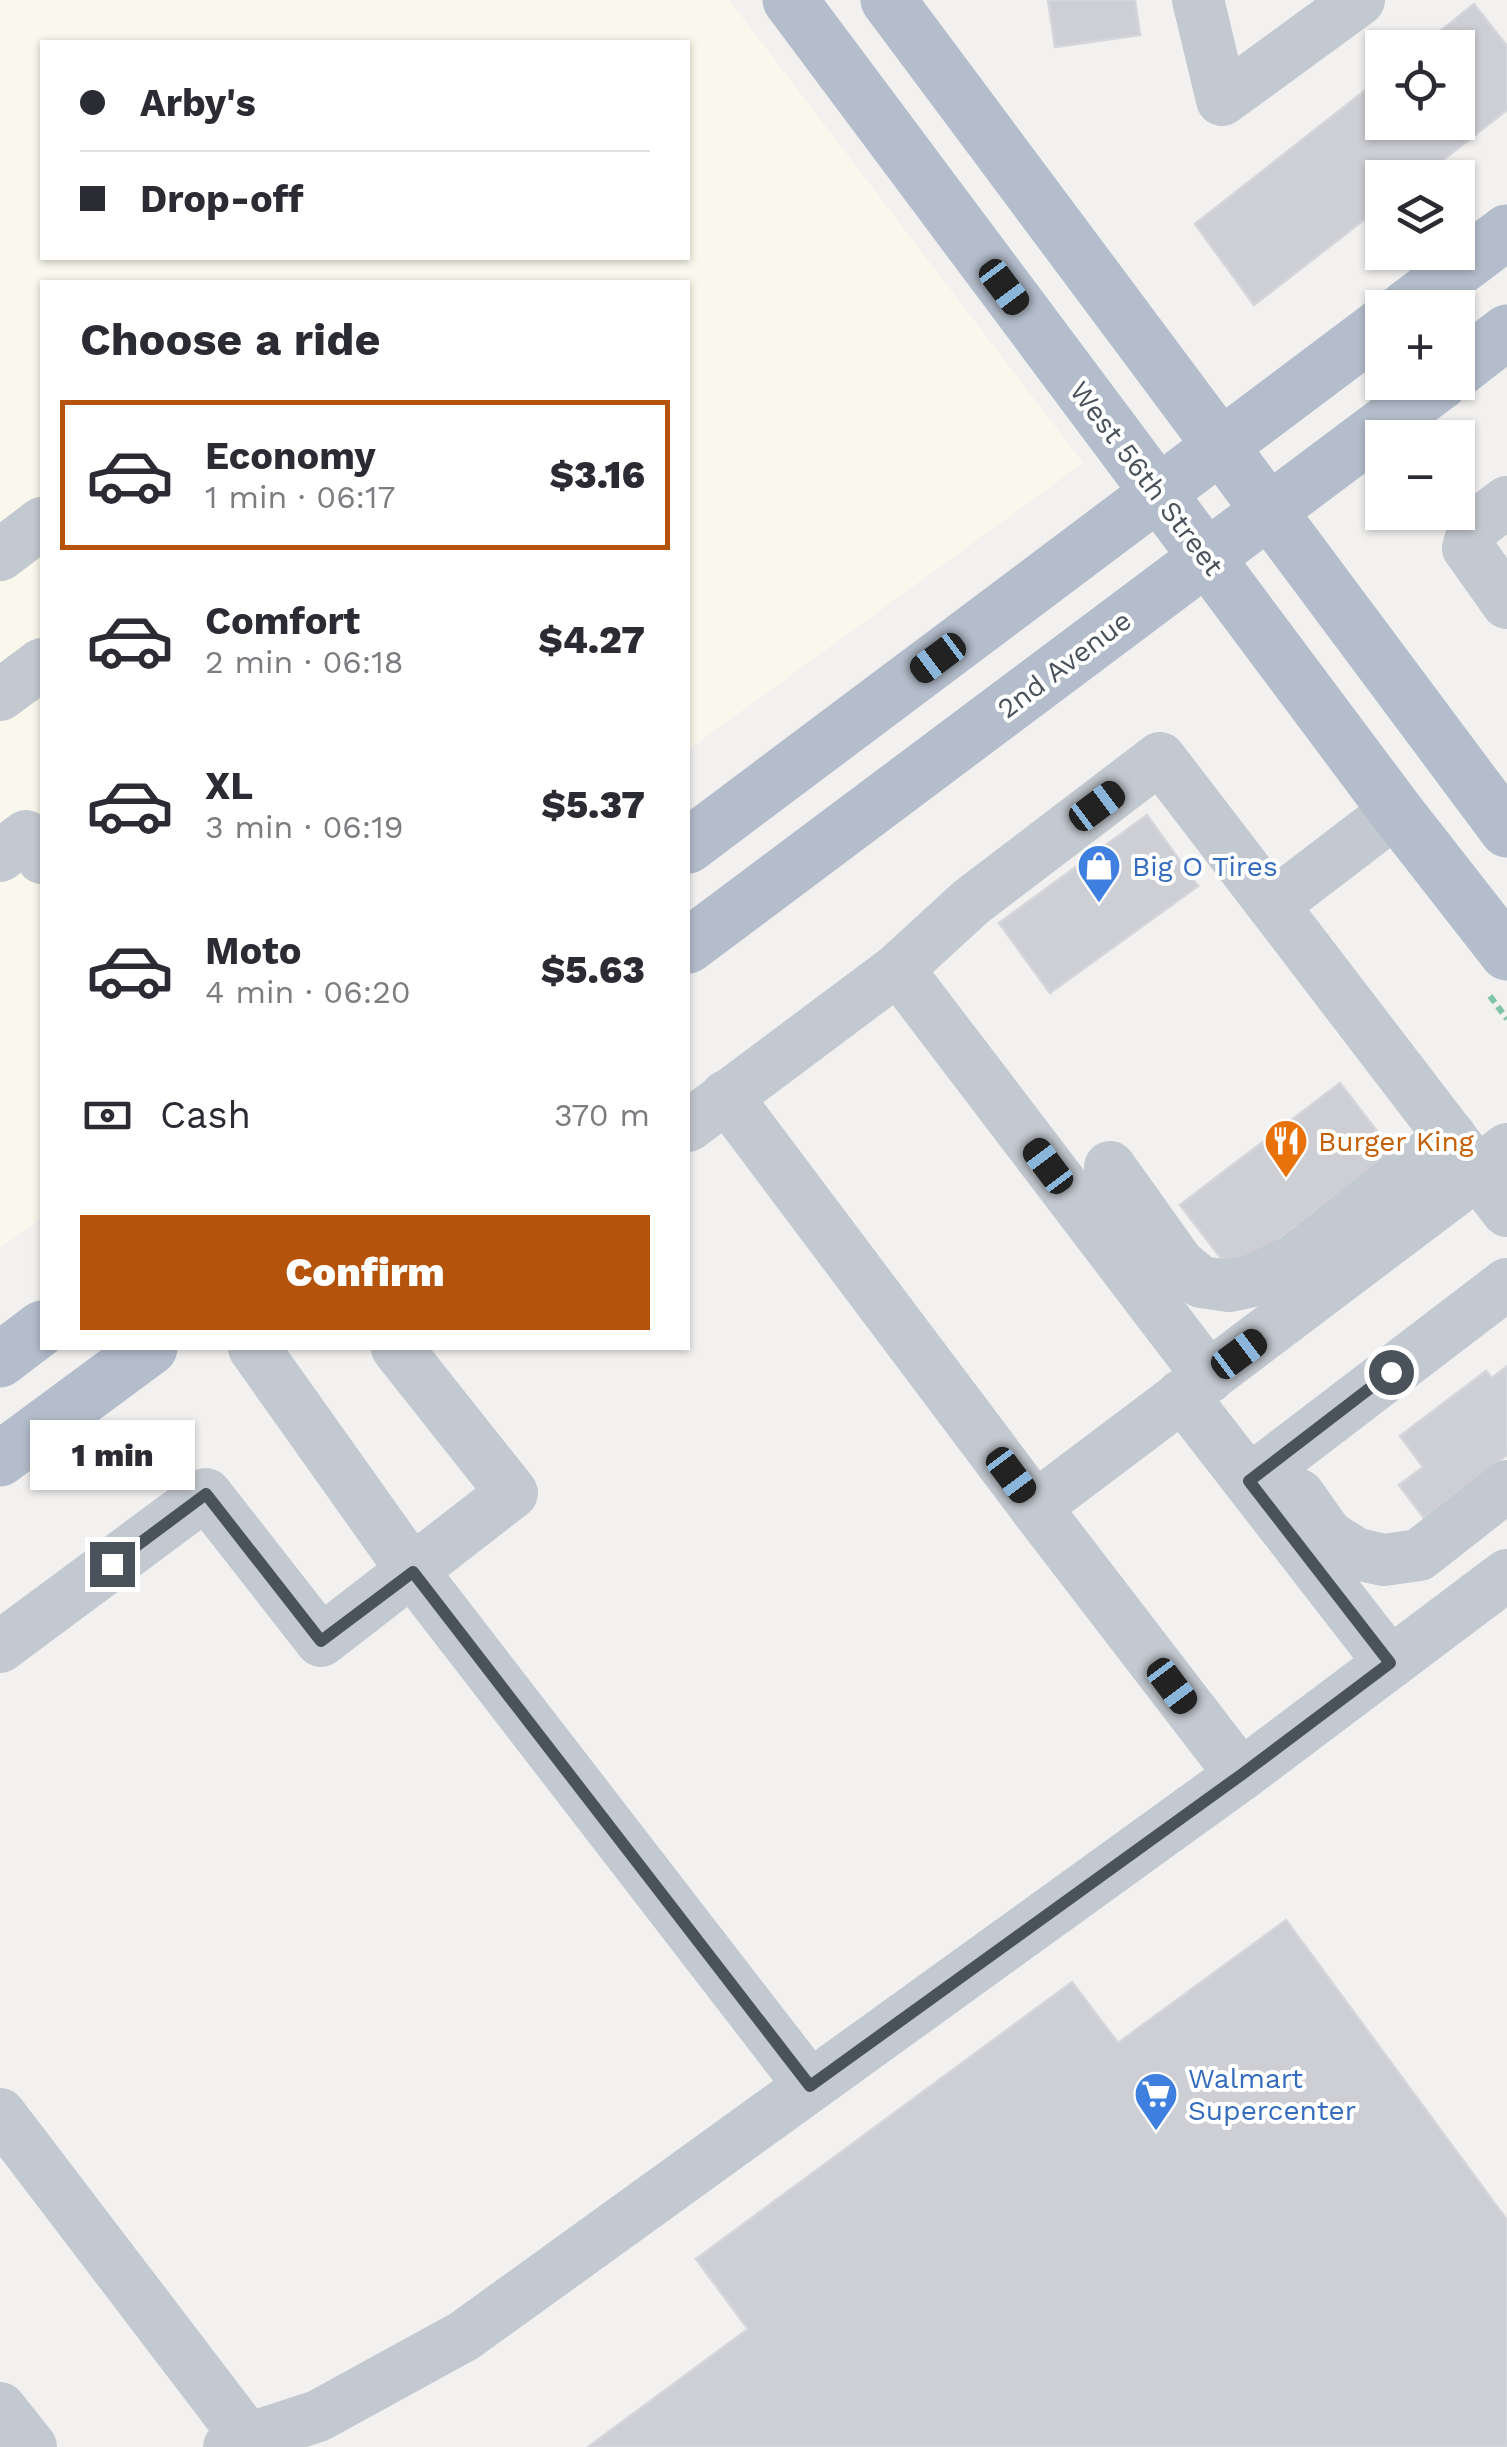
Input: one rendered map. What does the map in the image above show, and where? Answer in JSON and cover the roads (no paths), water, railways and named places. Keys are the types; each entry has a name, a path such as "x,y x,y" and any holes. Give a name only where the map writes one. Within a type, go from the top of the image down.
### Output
{"main road":[{"path":"888,0 1507,830"},
{"name":"West 56th Street","path":"804,6 1158,494 1507,954"},
{"path":"1430,290 1507,232"},
{"path":"1475,357 1507,332"},
{"path":"690,845 1365,338"},
{"name":"2nd Avenue","path":"690,945 1417,400"},
{"path":"0,1360 40,1330"},
{"path":"0,1459 147,1350"}],"street":[{"path":"1198,0 1222,100 1358,0"},
{"path":"1507,502 1474,527 1468,548 1507,603"},
{"path":"0,554 40,524"},
{"path":"0,696 40,666"},
{"path":"1241,1775 1035,1507 707,1111 898,968 971,902 1160,758 1273,905 1486,1168"},
{"path":"1273,905 1396,811"},
{"path":"898,968 1196,1386 1262,1472 1390,1663"},
{"path":"1110,1167 1179,1264 1201,1282 1229,1286 1252,1281 1486,1168"},
{"path":"1035,1507 1486,1168"},
{"path":"1262,1472 1507,1284"},
{"path":"255,1350 413,1572 810,2086"},
{"path":"0,1647 206,1494 321,1641 512,1493 399,1350"},
{"path":"1262,1472 1328,1536 1357,1554 1384,1560 1418,1555 1507,1486"},
{"path":"0,2114 243,2444 318,2416 464,2336 1241,1775 1507,1575"},
{"path":"0,2408 31,2447"}],"place":[{"name":"Big O Tires","path":"1099,904"},
{"name":"Burger King","path":"1286,1179"},
{"name":"Walmart Supercenter","path":"1156,2132"}]}
